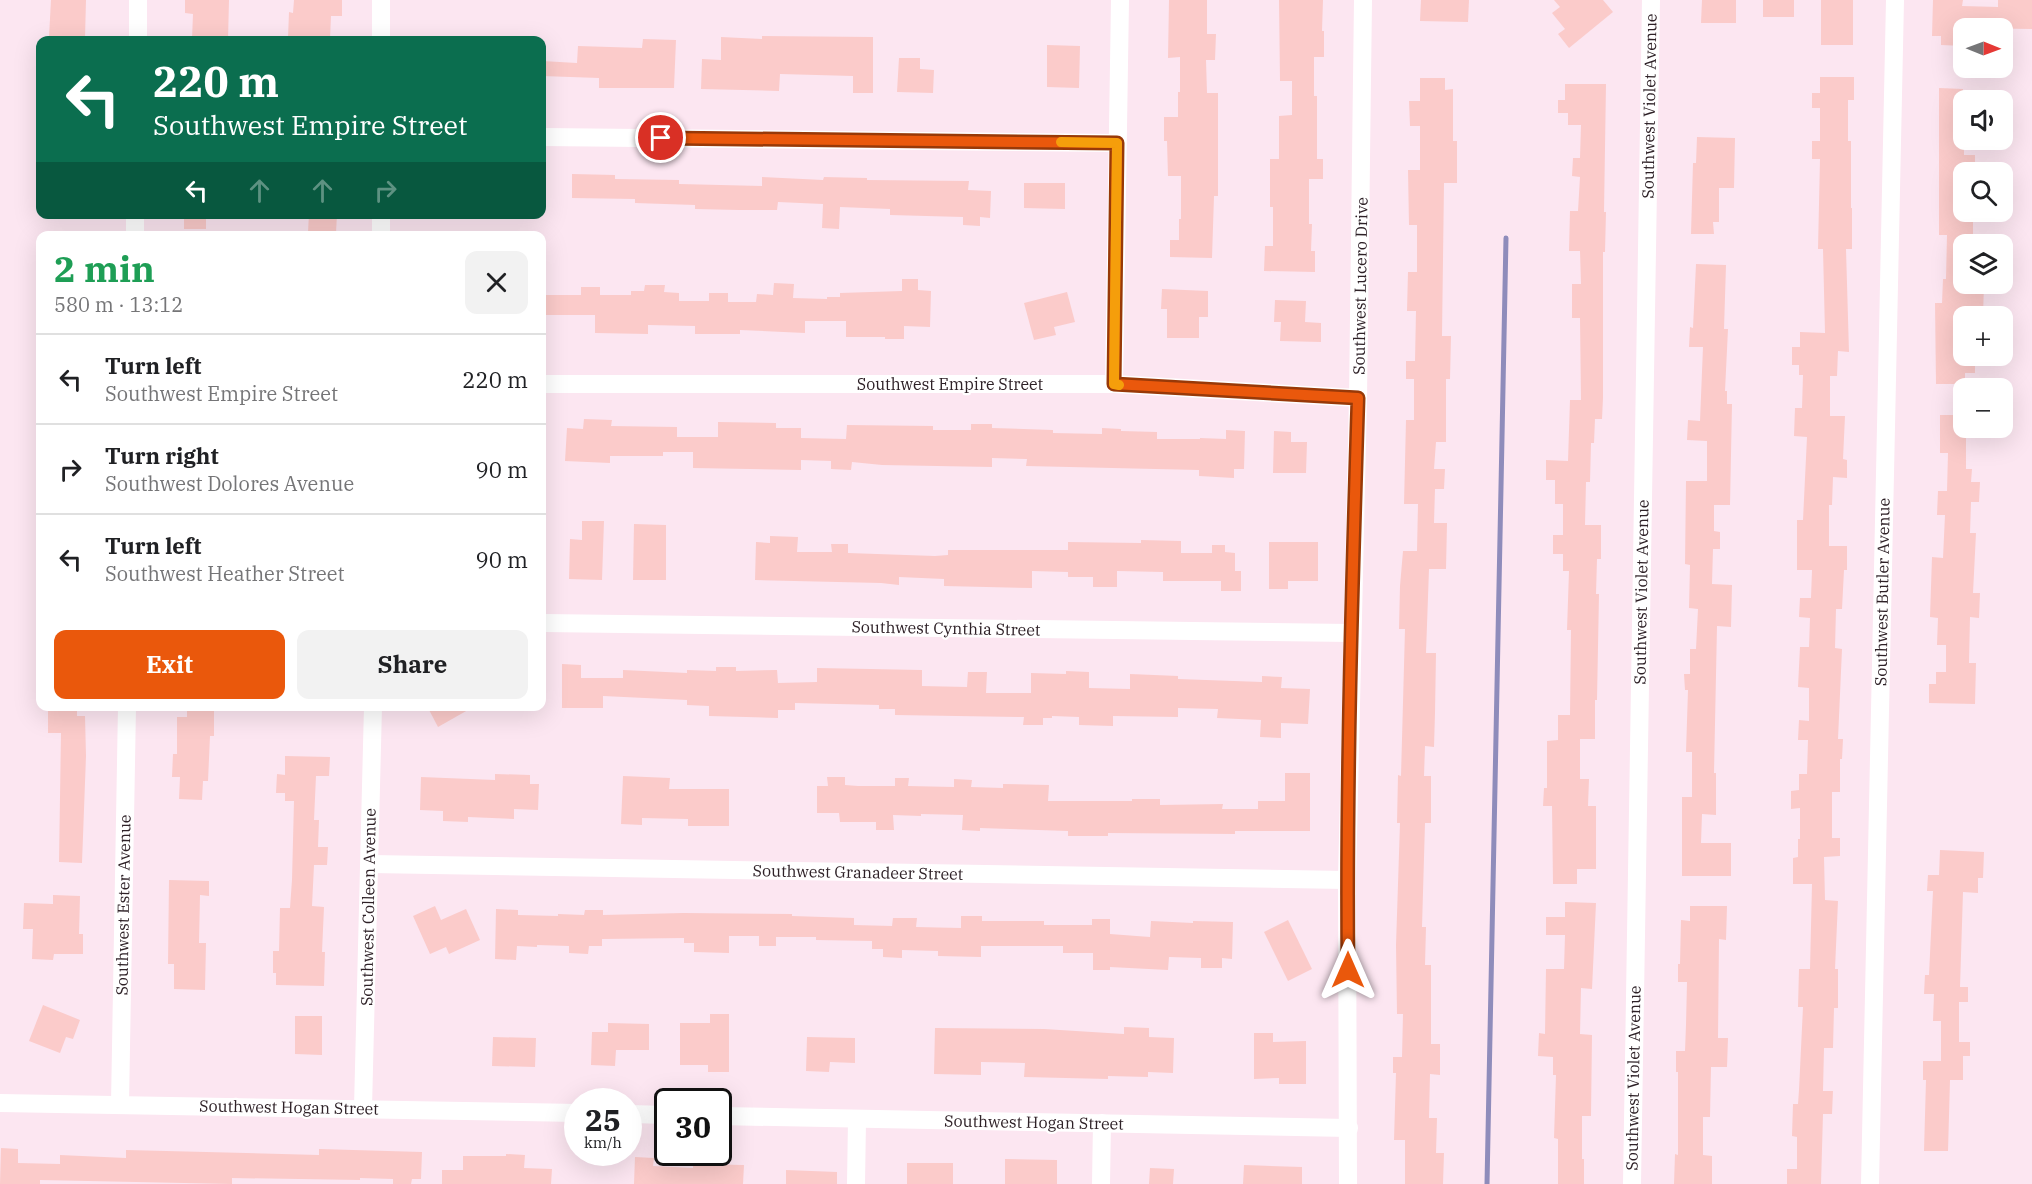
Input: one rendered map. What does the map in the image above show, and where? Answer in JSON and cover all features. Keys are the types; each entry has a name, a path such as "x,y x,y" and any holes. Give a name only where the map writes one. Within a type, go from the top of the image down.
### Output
{"street":[{"path":"138,0 138,36"},
{"path":"381,0 381,36"},
{"path":"1114,384 1120,0"},
{"name":"Southwest Lucero Drive","path":"1348,1184 1347,880 1358,398 1363,0"},
{"name":"Southwest Violet Avenue","path":"1632,1184 1651,0"},
{"name":"Southwest Butler Avenue","path":"1870,1184 1895,0"},
{"path":"546,137 1117,143"},
{"name":"Southwest Empire Street","path":"546,384 1114,384 1358,398"},
{"name":"Southwest Cynthia Street","path":"546,623 1351,633"},
{"name":"Southwest Ester Avenue","path":"120,1104 127,711"},
{"name":"Southwest Colleen Avenue","path":"363,1108 373,711"},
{"name":"Southwest Granadeer Street","path":"370,864 1347,880"},
{"name":"Southwest Hogan Street","path":"0,1103 564,1113"},
{"name":"Southwest Hogan Street","path":"732,1116 1349,1128"},
{"path":"856,1120 856,1184"},
{"path":"1101,1184 1102,1123"}],"building":[{"path":"51,0 86,0 85,36 49,36"},
{"path":"185,0 229,0 228,36 192,36 193,14 185,13"},
{"path":"294,0 342,0 342,16 331,16 330,36 288,36 289,12 293,13"},
{"path":"1169,0 1207,0 1207,34 1216,34 1215,60 1206,60 1207,93 1218,93 1218,196 1214,196 1212,258 1170,257 1170,240 1179,240 1181,176 1168,176 1167,141 1164,141 1164,117 1178,117 1178,92 1180,92 1180,57 1168,58"},
{"path":"1279,0 1323,0 1324,57 1314,57 1314,96 1317,96 1317,159 1323,159 1323,179 1309,179 1309,224 1312,224 1311,251 1315,251 1315,272 1264,271 1265,246 1273,246 1270,159 1279,159 1279,116 1292,115 1292,81 1280,81"},
{"path":"1421,0 1469,0 1468,22 1420,21"},
{"path":"1554,0 1603,0 1613,12 1569,48 1558,34 1565,29 1552,13 1560,7"},
{"path":"1702,0 1736,0 1736,23 1701,23"},
{"path":"1763,0 1794,0 1794,17 1763,17"},
{"path":"1821,0 1853,0 1853,45 1821,45"},
{"path":"1933,0 1963,0 1962,6 1998,7 1998,0 2032,0 2032,29 2013,29 2013,18 1953,18 1953,46 1941,45 1941,36 1932,36"},
{"path":"762,36 873,37 873,93 853,93 853,76 780,74 779,91 701,89 702,59 721,60 721,37 762,39"},
{"path":"643,39 676,40 674,88 599,88 599,78 546,76 546,61 577,63 578,46 642,48"},
{"path":"1047,45 1080,46 1079,88 1047,87"},
{"path":"899,58 920,58 920,69 934,70 933,93 897,92"},
{"path":"1820,77 1854,77 1854,100 1848,100 1852,208 1852,249 1846,249 1849,352 1838,351 1837,376 1830,376 1830,416 1845,416 1843,459 1847,460 1847,478 1833,477 1832,505 1829,505 1829,546 1847,546 1847,570 1844,570 1842,609 1836,609 1835,648 1842,649 1838,739 1843,739 1842,759 1840,759 1840,792 1832,792 1832,838 1840,838 1840,856 1824,857 1825,900 1838,901 1835,969 1838,969 1838,1008 1834,1008 1833,1048 1824,1048 1823,1091 1833,1091 1832,1114 1823,1114 1821,1184 1787,1184 1787,1169 1797,1169 1797,1137 1792,1136 1793,1104 1798,1104 1803,1007 1798,1007 1799,969 1810,969 1812,884 1793,884 1793,858 1798,857 1798,839 1800,839 1800,808 1791,809 1791,791 1799,790 1799,774 1807,774 1808,740 1798,740 1799,720 1809,721 1809,688 1798,687 1800,647 1809,647 1810,618 1799,617 1800,598 1811,598 1812,570 1797,570 1797,520 1803,520 1807,437 1794,436 1795,408 1802,408 1803,375 1799,375 1799,365 1792,365 1792,347 1800,347 1800,332 1825,333 1823,249 1818,249 1820,159 1812,159 1812,141 1820,141 1820,108 1812,108 1812,93 1820,93"},
{"path":"1420,78 1445,78 1445,90 1453,89 1453,141 1457,141 1457,183 1444,183 1442,336 1451,336 1450,379 1446,379 1446,442 1436,442 1434,469 1445,469 1444,489 1435,489 1434,523 1447,523 1446,569 1429,569 1426,653 1436,653 1435,713 1434,747 1425,746 1424,776 1431,776 1431,823 1425,823 1422,927 1426,927 1425,965 1431,965 1431,1044 1440,1044 1440,1075 1430,1074 1429,1118 1437,1118 1436,1153 1444,1153 1443,1184 1405,1184 1405,1140 1394,1140 1396,1073 1393,1073 1393,1057 1402,1057 1403,1014 1397,1014 1396,945 1400,823 1397,823 1398,775 1401,776 1405,629 1399,629 1400,586 1403,551 1417,551 1418,504 1404,504 1406,420 1414,420 1414,379 1406,379 1406,361 1415,361 1416,311 1407,311 1408,272 1417,272 1417,225 1409,225 1408,170 1420,170 1420,126 1410,126 1409,101 1420,101"},
{"path":"1565,84 1606,84 1602,419 1595,419 1594,443 1591,443 1590,482 1586,482 1585,525 1601,525 1601,559 1597,559 1596,594 1599,594 1595,739 1580,739 1580,779 1589,779 1588,806 1596,806 1596,869 1577,869 1577,884 1553,884 1552,806 1543,806 1544,788 1547,788 1547,741 1558,740 1558,715 1570,715 1571,630 1567,630 1569,571 1563,571 1563,554 1553,554 1553,535 1563,535 1563,504 1555,504 1555,480 1546,480 1546,460 1568,461 1570,400 1581,400 1580,318 1572,318 1572,284 1581,284 1580,251 1569,251 1570,211 1578,211 1580,177 1572,176 1573,158 1580,158 1581,125 1568,125 1568,113 1558,113 1558,100 1565,100"},
{"path":"1939,88 1963,89 1953,90 1953,150 1964,150 1964,155 1975,155 1975,162 1953,162 1953,222 1973,222 1973,234 1953,234 1953,294 1984,294 1983,306 1953,306 1953,366 1975,366 1975,373 1965,373 1965,378 1953,378 1953,384 1936,384 1935,303 1942,303 1943,279 1946,279 1947,235 1939,235"},
{"path":"1697,137 1735,138 1734,188 1719,188 1719,222 1713,222 1714,234 1691,234 1693,163 1696,163"},
{"path":"572,174 615,175 615,179 679,180 679,184 762,186 762,177 823,180 824,177 867,178 867,180 969,181 968,190 991,191 990,218 980,217 980,226 963,225 963,217 890,215 890,209 840,207 839,229 822,228 823,204 778,202 777,210 695,209 695,205 635,203 635,199 572,198"},
{"path":"1024,183 1065,183 1065,209 1024,208"},
{"path":"184,219 206,219 206,229 184,229"},
{"path":"309,219 337,219 336,231 308,231"},
{"path":"1696,264 1726,265 1724,329 1728,329 1725,391 1727,391 1727,404 1732,404 1730,505 1714,505 1714,531 1720,532 1720,549 1713,549 1712,584 1732,585 1731,627 1717,626 1714,773 1716,773 1716,815 1702,814 1701,843 1731,843 1731,876 1682,876 1682,797 1692,797 1692,752 1686,752 1688,690 1685,690 1684,674 1690,674 1690,649 1696,649 1698,609 1689,608 1690,565 1685,564 1686,481 1707,481 1707,441 1687,440 1688,420 1700,421 1703,347 1689,347 1690,327 1693,328"},
{"path":"902,279 918,279 918,290 931,291 930,327 904,326 904,339 846,337 846,321 805,321 805,333 740,330 740,334 695,334 695,326 648,325 648,334 595,333 595,315 546,315 546,295 581,295 581,287 600,287 600,295 631,295 631,291 644,291 645,285 665,285 664,292 679,293 679,301 709,301 709,293 728,293 728,302 756,302 757,294 773,295 774,283 794,284 793,298 827,299 827,297 840,297 840,293 902,291"},
{"path":"1162,289 1208,291 1208,317 1199,317 1199,338 1167,338 1167,309 1161,309"},
{"path":"1067,292 1075,322 1054,327 1056,335 1034,340 1024,303"},
{"path":"1275,300 1306,301 1305,322 1321,323 1321,342 1280,341 1281,322 1274,322"},
{"path":"1940,415 1953,415 1953,438 1966,438 1966,469 1972,469 1971,482 1980,482 1979,502 1971,502 1970,533 1976,533 1973,593 1980,593 1979,618 1970,617 1969,663 1976,663 1975,704 1929,703 1929,684 1936,684 1936,672 1946,672 1946,645 1937,645 1938,618 1930,617 1932,557 1943,558 1945,515 1937,515 1938,491 1947,491 1948,453 1940,453"},
{"path":"584,419 612,420 611,426 677,427 677,437 718,437 718,422 776,423 776,428 801,428 801,438 846,439 847,425 933,426 933,430 971,430 971,424 992,424 992,428 1102,434 1102,428 1157,432 1157,439 1226,439 1226,430 1245,431 1244,469 1234,469 1234,478 1199,476 1199,470 1026,466 1027,459 992,458 992,467 882,465 852,462 851,470 831,469 831,461 801,460 801,470 693,468 693,452 663,452 663,456 610,456 610,463 565,461 567,428 583,429"},
{"path":"1274,431 1291,432 1291,442 1307,442 1306,473 1273,473"},
{"path":"582,521 604,521 602,580 569,579 570,539 582,540"},
{"path":"634,524 666,525 666,580 633,580"},
{"path":"770,536 798,537 797,552 832,552 831,544 848,544 848,553 935,556 948,555 948,550 1068,550 1068,542 1181,541 1181,553 1212,553 1212,545 1225,545 1225,552 1235,553 1235,571 1241,571 1241,591 1221,591 1221,581 1163,581 1163,572 1117,571 1117,587 1093,587 1093,577 1068,577 1068,572 1032,571 1032,588 944,586 944,579 899,577 899,585 755,580 756,542 770,543"},
{"path":"1269,542 1318,542 1318,581 1288,581 1288,589 1269,589"},
{"path":"562,664 581,665 581,678 623,678 623,670 687,673 687,670 716,671 716,667 736,667 736,671 777,670 778,683 817,682 817,668 922,670 922,686 967,687 968,672 987,672 986,693 1031,693 1031,673 1066,674 1066,671 1089,672 1089,688 1130,689 1130,674 1178,676 1178,679 1262,682 1262,676 1282,677 1281,688 1310,689 1308,724 1281,723 1281,738 1260,737 1261,720 1217,718 1218,709 1178,708 1178,717 1113,716 1113,726 1079,725 1079,717 1052,716 1052,718 1043,718 1043,725 1023,725 1024,717 895,715 895,709 879,709 879,705 795,703 795,710 778,710 778,718 709,716 709,706 687,705 687,700 603,696 603,708 562,708"},
{"path":"48,711 77,711 77,716 85,716 86,756 82,863 59,862 61,733 48,733"},
{"path":"187,711 214,711 214,736 210,736 208,781 203,781 202,800 179,799 180,777 172,777 173,754 177,754 177,717 187,717"},
{"path":"430,711 466,711 438,727"},
{"path":"285,756 330,757 329,776 316,776 314,820 319,820 318,847 328,847 327,865 314,865 312,906 324,907 322,952 325,952 324,986 276,985 276,973 273,973 273,951 279,951 280,908 290,908 292,880 294,801 285,801 285,793 276,793 277,774 285,775"},
{"path":"1285,773 1310,773 1310,831 1235,831 1235,834 1108,833 1108,836 1068,836 1068,831 980,828 980,831 962,830 963,815 921,814 921,816 893,815 894,830 876,830 876,822 840,822 839,813 817,813 817,786 828,786 827,777 845,777 845,785 858,786 895,786 895,778 909,778 908,786 954,787 954,779 972,780 971,787 1003,788 1003,784 1049,785 1048,801 1160,799 1160,805 1223,804 1222,809 1258,809 1258,801 1285,801"},
{"path":"495,774 530,775 530,784 539,784 538,810 514,809 514,819 468,817 468,822 443,821 443,811 420,810 421,777 495,780"},
{"path":"623,776 670,778 669,789 729,789 729,826 688,826 688,819 642,818 642,825 621,824"},
{"path":"1940,850 1984,852 1983,878 1978,878 1978,893 1963,892 1960,987 1968,987 1968,1002 1959,1002 1959,1042 1970,1042 1970,1056 1963,1056 1963,1080 1950,1080 1948,1151 1924,1151 1926,1080 1923,1080 1923,1061 1941,1061 1941,1021 1933,1021 1934,994 1924,994 1925,975 1929,975 1933,891 1927,891 1928,875 1939,875"},
{"path":"169,880 209,881 209,896 200,895 199,943 206,943 205,990 174,989 174,964 168,964"},
{"path":"53,895 80,896 79,934 83,934 83,954 54,954 53,960 32,959 33,929 23,929 24,903 53,904"},
{"path":"1565,902 1596,903 1592,989 1581,988 1580,1034 1592,1035 1591,1116 1582,1116 1584,1184 1558,1184 1558,1139 1554,1138 1556,1075 1553,1075 1553,1057 1538,1056 1539,1033 1545,1034 1546,969 1564,969 1565,935 1546,935 1546,917 1565,917"},
{"path":"435,906 441,920 466,909 480,940 449,954 446,947 430,954 413,916"},
{"path":"1690,906 1727,906 1726,940 1719,939 1718,1038 1728,1038 1727,1067 1711,1067 1710,1117 1703,1117 1703,1155 1712,1156 1712,1184 1674,1184 1675,1154 1678,1155 1676,1051 1685,1051 1687,982 1678,982 1678,964 1680,964 1681,920 1690,921"},
{"path":"496,909 518,910 518,915 558,916 558,914 584,915 585,910 603,910 603,915 792,914 792,916 854,918 854,925 892,926 893,918 917,918 916,927 961,928 961,916 982,916 982,921 1044,921 1044,925 1092,925 1092,919 1110,919 1110,934 1150,937 1151,921 1233,922 1232,959 1222,958 1222,968 1201,968 1201,958 1169,957 1168,970 1110,967 1110,970 1093,970 1093,953 1063,953 1063,946 981,946 981,957 938,956 938,951 902,950 902,958 883,957 883,949 872,949 872,941 776,937 776,946 759,946 759,936 729,936 729,953 694,952 694,943 684,943 684,938 602,939 602,946 589,946 588,954 569,953 569,946 517,946 516,960 495,959"},
{"path":"1288,920 1312,969 1288,981 1264,932"},
{"path":"43,1005 80,1020 73,1039 66,1037 60,1053 29,1041"},
{"path":"710,1014 729,1014 729,1072 708,1072 708,1065 680,1065 680,1023 710,1023"},
{"path":"295,1016 322,1016 322,1055 295,1054"},
{"path":"608,1023 649,1024 649,1050 616,1050 615,1066 591,1065 592,1032 608,1032"},
{"path":"1124,1027 1149,1028 1149,1037 1174,1038 1173,1073 1148,1072 1148,1077 1108,1076 1108,1079 1024,1077 1025,1063 981,1062 981,1075 934,1074 935,1028 1044,1029 1124,1034"},
{"path":"1254,1033 1273,1033 1273,1042 1306,1041 1306,1084 1279,1084 1279,1078 1254,1079"},
{"path":"493,1037 536,1038 535,1067 492,1066"},
{"path":"807,1037 855,1038 855,1063 830,1062 829,1072 806,1071"},
{"path":"1,1148 18,1149 18,1163 60,1164 60,1155 126,1158 126,1150 319,1155 319,1149 422,1152 421,1179 412,1179 411,1184 393,1184 393,1179 232,1178 232,1184 40,1180 40,1184 0,1184"},
{"path":"506,1154 525,1155 524,1168 552,1169 551,1184 442,1184 442,1170 463,1170 463,1156 506,1156"},
{"path":"642,1157 654,1158 653,1166 693,1168 693,1166 744,1165 743,1184 634,1184 635,1166 642,1166"},
{"path":"1005,1159 1057,1160 1057,1184 1005,1184"},
{"path":"907,1163 953,1163 953,1184 907,1184"},
{"path":"1244,1165 1302,1167 1302,1184 1243,1184"},
{"path":"1150,1168 1174,1169 1173,1184 1149,1184"},
{"path":"786,1170 837,1172 837,1184 786,1184"}],"waterway":[{"path":"1487,1184 1506,238"}],"slow traffic":[{"path":"1061,142 1117,143 1114,384 1119,385"}],"route":[{"path":"661,138 1117,143 1114,384 1358,398 1351,633 1347,880 1348,970"}]}
